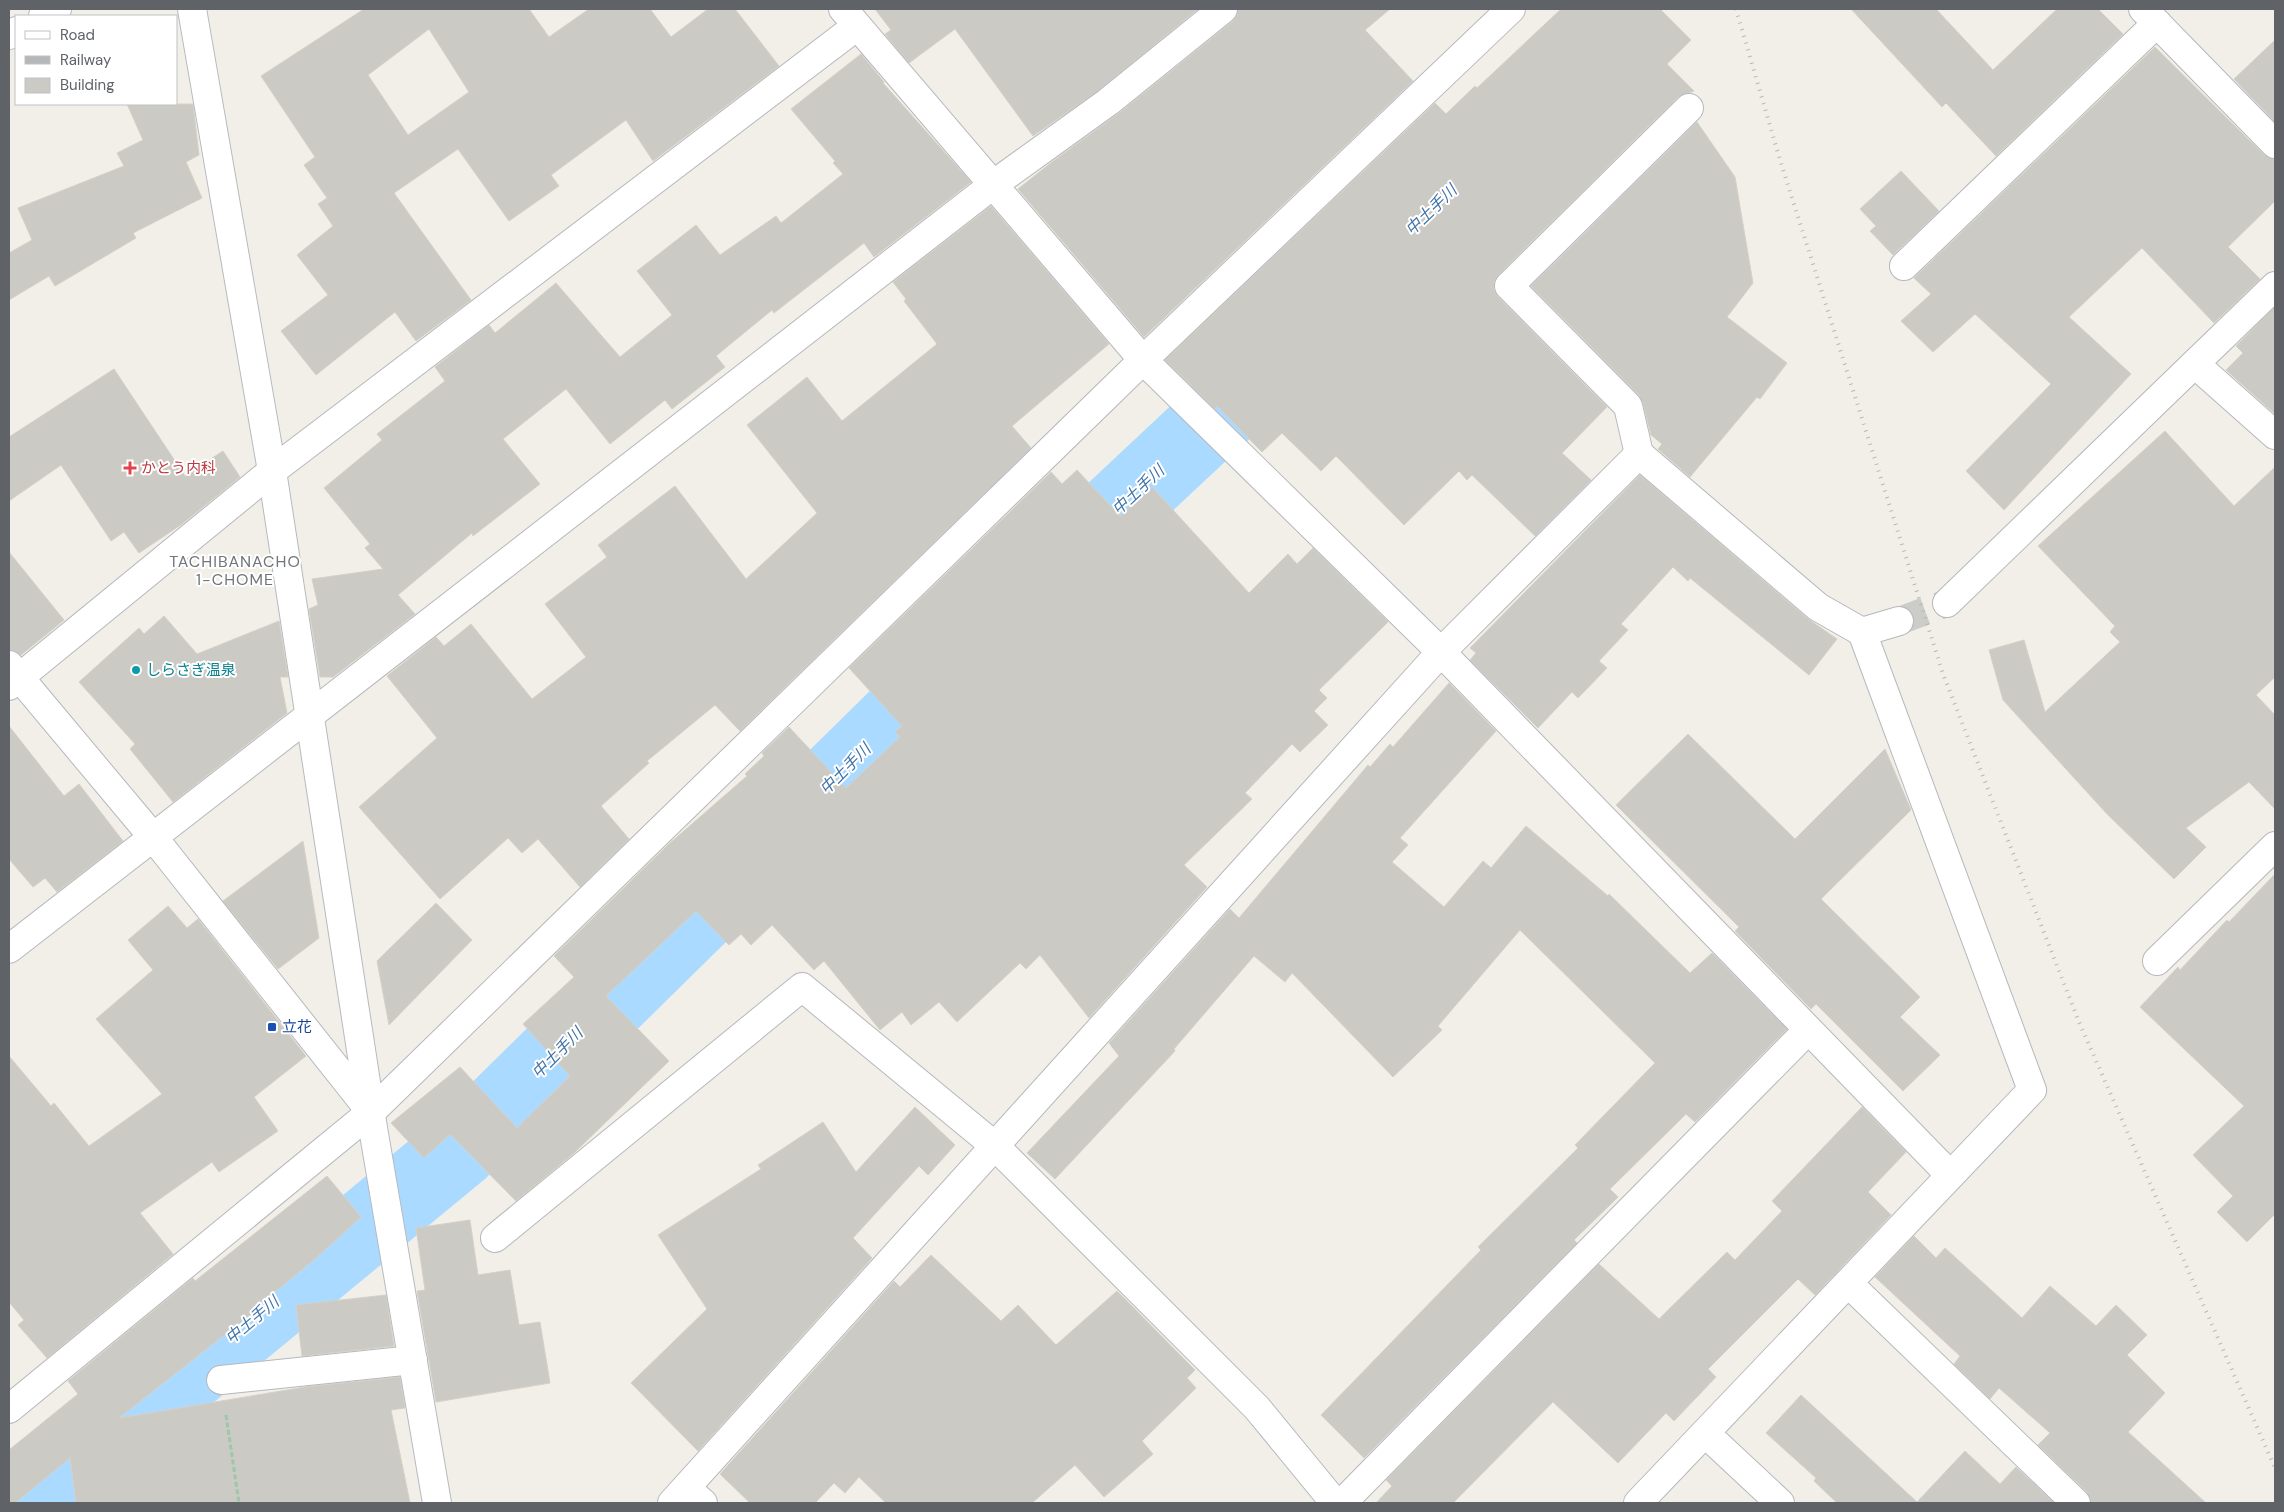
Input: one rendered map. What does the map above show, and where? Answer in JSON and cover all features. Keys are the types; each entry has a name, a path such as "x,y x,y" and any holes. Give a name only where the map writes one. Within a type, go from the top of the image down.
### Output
{"street":[{"path":"45,15 57,9"},
{"path":"192,9 272,471 372,1120 437,1503"},
{"path":"9,949 994,184 1108,102 1223,9"},
{"path":"9,1409 372,1120 1143,360 1511,9"},
{"path":"1904,266 2150,16 2275,144"},
{"path":"372,1120 153,837 12,676 850,18 1143,360 1441,652 1950,1175"},
{"path":"1638,1503 2032,1090 1862,632 1818,607 1639,454 1628,406 1509,286 1689,108"},
{"path":"1948,603 2275,286"},
{"path":"2195,364 2275,435"},
{"path":"687,1498 995,1146 1441,652 1639,454"},
{"path":"1862,632 1899,621"},
{"path":"2158,961 2275,846"},
{"path":"495,1238 802,987 995,1146 1258,1408 1335,1503"},
{"path":"1342,1503 1808,1030"},
{"path":"1848,1283 2076,1503"},
{"path":"221,1380 413,1360"},
{"path":"1705,1433 1780,1503"}],"path":[{"path":"221,1380 239,1503"}],"building":[{"path":"364,9 529,9 549,37 589,9 650,9 671,37 708,9 735,9 779,66 653,161 626,120 551,175 559,186 509,221 458,149 394,193 471,300 416,341 395,312 316,375 281,331 328,295 297,255 333,226 318,204 327,198 304,165 315,157 261,76","holes":["429,29 469,92 408,135 368,75"]},
{"path":"875,9 1198,9 1099,90 1033,136 955,29 909,63 885,34 891,30"},
{"path":"1238,9 1390,9 1365,30 1413,81 1144,337 1018,189 1118,114 1233,21"},
{"path":"1561,9 1660,9 1691,40 1667,64 1694,91 1678,97 1498,275 1494,282 1494,290 1498,297 1607,407 1562,453 1591,480 1535,536 1472,475 1467,480 1459,471 1404,525 1336,456 1321,471 1282,433 1262,452 1217,406 1215,409 1165,360 1435,103 1446,114 1475,86 1477,88"},
{"path":"1851,9 1936,9 1993,70 2057,9 2098,9 2123,34 1996,156 1946,103 1942,107"},
{"path":"2275,40 2275,122 2234,79"},
{"path":"2155,47 2264,155 2275,159 2275,201 2228,247 2260,279 2214,323 2142,248 2069,317 2131,374 2004,510 1966,471 2051,384 1975,314 1933,352 1901,321 1931,294 1914,278"},
{"path":"861,54 883,83 971,182 874,257 864,243 774,313 772,310 716,356 725,367 672,409 665,400 610,444 566,389 503,439 540,484 473,536 472,533 398,595 415,614 333,677 320,677 309,609 318,605 312,579 383,569 365,548 370,544 324,488 382,440 377,434 445,381 435,367 489,325 495,333 556,283 620,357 672,315 637,271 696,225 720,255 776,216 781,223 843,174 833,163 835,161 791,109"},
{"path":"193,104 199,155 186,162 202,198 133,233 136,238 55,286 49,276 9,300 9,253 32,240 18,208 124,166 117,153 143,140 127,105"},
{"path":"1697,122 1735,177 1753,283 1727,317 1787,363 1760,399 1757,397 1690,477 1658,449 1662,444 1651,435 1643,403 1639,395 1531,286"},
{"path":"1901,171 1939,211 1893,255 1870,231 1876,226 1860,209"},
{"path":"991,206 1109,344 1012,426 1031,448 740,731 715,705 647,761 649,763 601,806 629,839 580,887 538,839 522,853 508,838 440,899 359,807 437,738 387,676 436,637 444,646 471,624 532,699 586,657 545,604 607,557 598,545 675,486 746,579 817,513 747,425 807,377 842,421 937,344 904,301 906,299 893,282"},
{"path":"2275,307 2275,414 2226,370 2243,353 2236,346"},
{"path":"114,369 185,476 223,451 240,477 182,524 139,553 124,532 111,541 61,465 9,501 9,437"},
{"path":"2165,431 2234,506 2275,467 2275,677 2256,695 2275,715 2275,809 2249,782 2186,828 2206,847 2174,879 2107,814 2003,700 1989,650 2024,640 2045,712 2120,642 2110,632 2115,626 2038,546"},
{"path":"1077,470 1120,516 1152,487 1249,593 1288,554 1297,564 1313,548 1388,622 1319,690 1327,698 1314,711 1328,725 1300,752 1292,744 1245,793 1252,799 1184,865 1207,887 1089,1018 1040,955 1026,969 1020,963 957,1022 939,1002 911,1025 902,1012 880,1030 824,961 814,970 772,925 751,945 741,934 729,945 696,911 606,996 669,1061 574,1153 516,1201 450,1134 424,1158 391,1123 460,1067 517,1128 570,1076 523,1024 574,977 554,956 669,844 747,776 745,774 764,756 762,753 789,727 846,788 900,737 895,732 902,726 849,668 1051,472 1062,484"},
{"path":"1640,475 1808,619 1837,639 1809,675 1690,578 1688,581 1673,567 1621,624 1628,630 1599,661 1607,668 1578,698 1572,692 1538,728 1470,660 1476,653 1470,648"},
{"path":"9,552 64,620 21,655 9,650"},
{"path":"164,616 197,654 279,621 288,677 280,677 287,713 173,802 130,749 135,744 79,682 139,628 144,634"},
{"path":"1449,683 1496,731 1400,838 1408,845 1392,862 1444,907 1483,861 1491,868 1526,826 1608,896 1609,894 1690,973 1712,953 1787,1029 1695,1122 1686,1114 1610,1189 1618,1197 1574,1240 1577,1243 1364,1458 1321,1415 1481,1250 1478,1247 1578,1148 1575,1145 1655,1063 1520,930 1438,1026 1442,1030 1393,1077 1292,973 1285,982 1254,956 1174,1049 1175,1051 1055,1179 1027,1153 1119,1056 1109,1043 1230,909 1239,918 1368,765 1370,767 1390,744 1393,747"},
{"path":"9,726 64,796 79,784 123,841 57,892 45,878 33,887 9,859"},
{"path":"1688,734 1795,839 1885,749 1911,810 1821,899 1920,997 1900,1017 1940,1055 1903,1091 1816,1004 1811,1009 1735,931 1739,927 1616,805"},
{"path":"303,841 319,938 278,969 223,901"},
{"path":"2275,874 2275,1214 2247,1242 2217,1212 2233,1196 2193,1155 2244,1106 2140,1007 2178,967 2180,970 2227,920 2229,922"},
{"path":"436,903 472,940 389,1025 377,961"},
{"path":"168,906 187,928 198,919 306,1056 254,1097 278,1131 219,1172 212,1162 140,1213 173,1254 47,1358 18,1325 24,1320 9,1302 9,1056 51,1106 54,1103 89,1146 162,1094 96,1019 153,970 128,940"},
{"path":"915,1107 955,1145 928,1175 919,1166 853,1238 872,1258 698,1451 631,1383 707,1309 658,1235 761,1169 758,1165 823,1122 856,1172"},
{"path":"1862,1107 1906,1152 1868,1192 1891,1215 1815,1295 1798,1279 1708,1369 1716,1377 1674,1421 1666,1413 1618,1463 1553,1402 1453,1503 1376,1503 1392,1486 1386,1480 1599,1264 1659,1319 1727,1252 1735,1260 1782,1211 1772,1201"},
{"path":"327,1176 361,1217 315,1259 253,1310 256,1310 119,1418 305,1387 400,1377 405,1408 391,1410 410,1503 76,1503 70,1458 15,1503 9,1503 9,1450 78,1394 68,1381 193,1278 195,1281"},
{"path":"470,1220 478,1275 510,1270 519,1325 540,1322 550,1383 436,1402 417,1291 425,1290 416,1228"},
{"path":"1914,1236 1936,1258 1945,1248 2022,1318 2050,1286 2096,1326 2116,1305 2147,1335 2127,1355 2165,1393 2128,1432 2206,1503 2091,1503 2087,1492 2038,1445 2050,1433 1999,1388 1990,1399 1954,1364 1960,1356 1875,1277"},
{"path":"931,1255 1001,1321 1018,1305 1056,1345 1117,1291 1195,1370 1187,1378 1196,1388 1142,1441 1153,1454 1104,1497 1075,1465 1032,1503 886,1503 859,1477 845,1493 834,1483 815,1503 750,1503 720,1474 894,1281 900,1287"},
{"path":"386,1295 394,1346 302,1356 296,1305"},
{"path":"1801,1395 1917,1502 1965,1451 2000,1484 2016,1467 2054,1503 1837,1503 1814,1481 1816,1478 1766,1433"}],"waterway":[{"name":"中土手川","path":"30,1503 459,1150 964,653 1301,337"}],"tunnel":[{"path":"1899,621 1947,603"}],"railway":[{"path":"1736,9 1780,160 1943,674 2079,1022 2275,1468"}],"place":[{"name":"かとう内科","path":"130,468"},
{"name":"しらさぎ温泉","path":"136,670"},
{"name":"立花","path":"272,1027"}],"district":[{"name":"TACHIBANACHO 1-CHOME","path":"235,570"}]}
